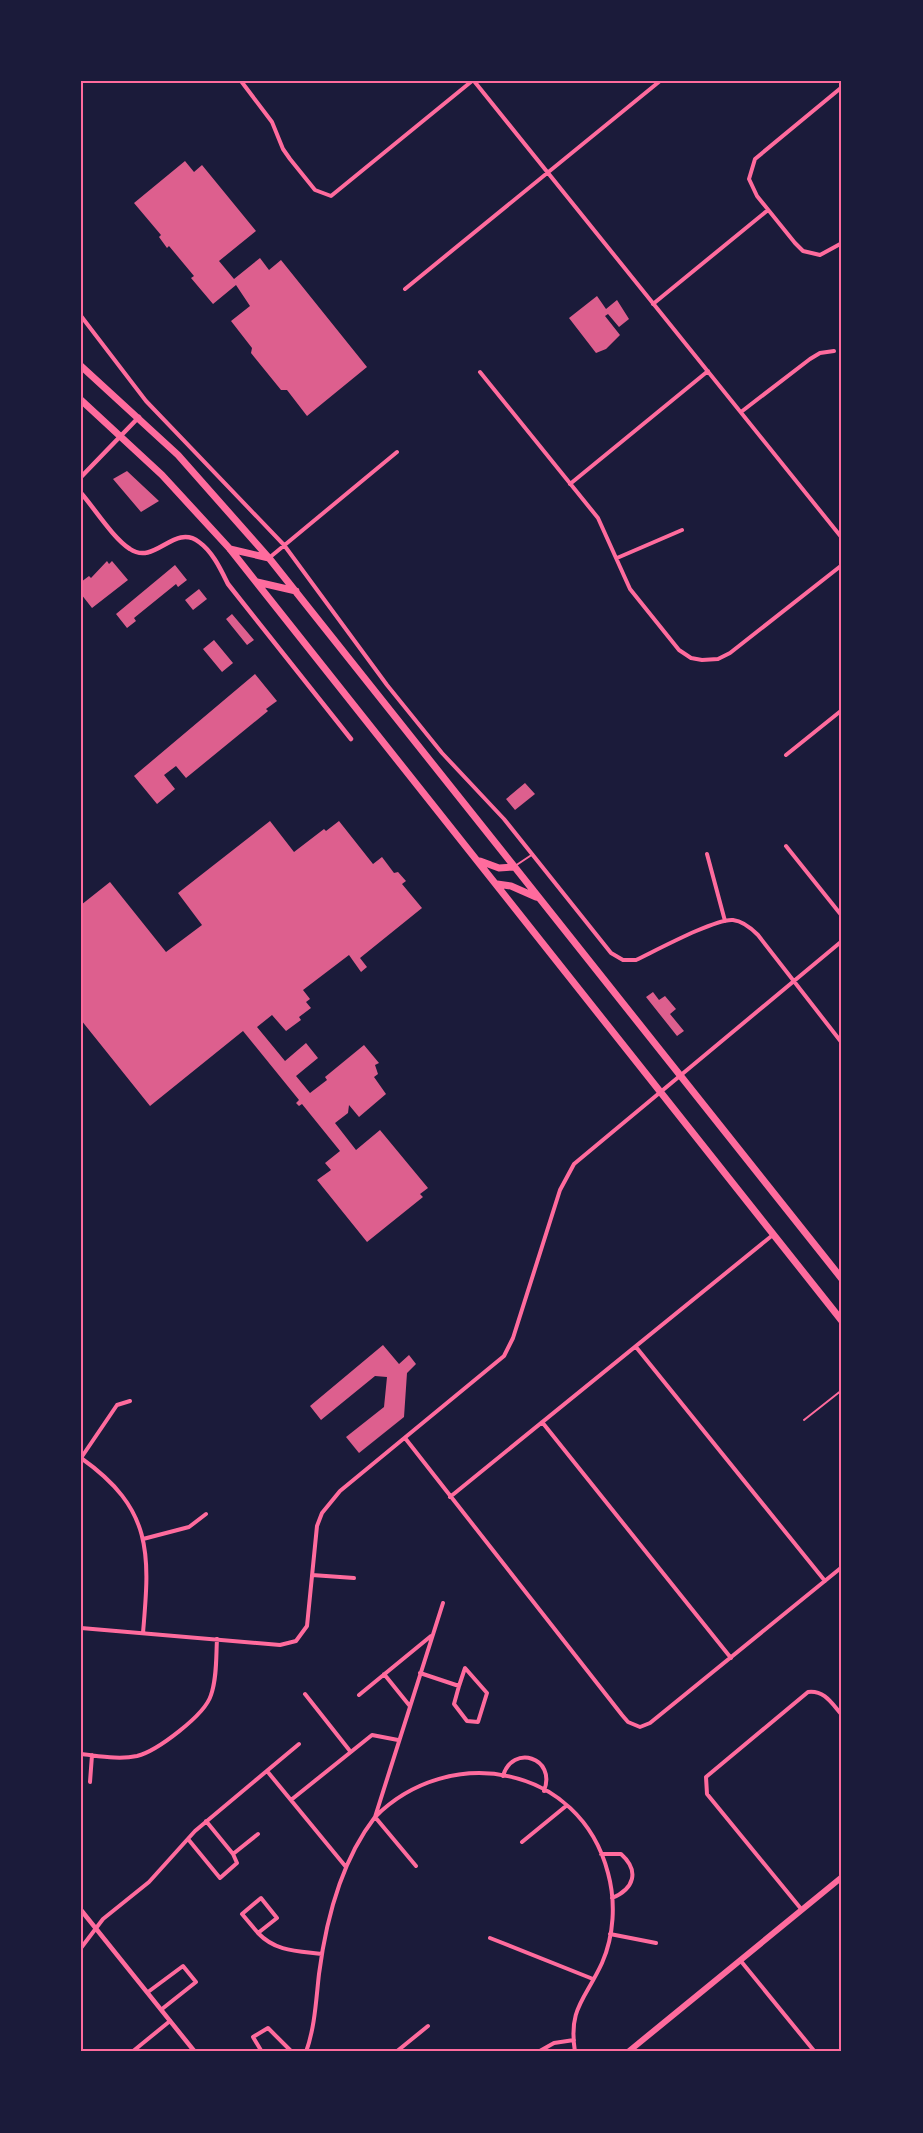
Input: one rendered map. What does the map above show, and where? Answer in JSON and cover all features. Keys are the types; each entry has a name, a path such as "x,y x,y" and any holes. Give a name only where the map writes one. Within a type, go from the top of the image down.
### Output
{"highway":[{"path":"81,366 140,417 214,494 269,558 842,1279"},
{"path":"81,400 123,436 191,504 230,549 842,1321"},
{"path":"230,549 269,558"},
{"path":"257,582 296,591"},
{"path":"478,860 499,868 513,867"},
{"path":"497,884 518,889 538,898"}],"main road":[{"path":"628,2052 842,1877"}],"street":[{"path":"241,81 272,122 283,149 290,159 315,190 331,196 473,81 842,538"},
{"path":"405,289 660,81"},
{"path":"842,87 755,159 750,170 751,188 803,252 820,255 842,243"},
{"path":"653,304 768,210"},
{"path":"81,316 146,401 284,545 387,685 442,753 532,854 611,953 623,960 636,960 725,921 734,920 752,929 842,1043"},
{"path":"741,412 810,359 820,353 834,351"},
{"path":"570,484 708,371"},
{"path":"480,372 598,518 630,589 679,650 691,658 718,659 730,652 842,565"},
{"path":"81,477 140,417"},
{"path":"269,558 397,452"},
{"path":"81,493 131,550 147,553 172,539 183,537 201,543 228,584 351,739"},
{"path":"617,558 682,530"},
{"path":"786,755 842,710"},
{"path":"786,846 842,916"},
{"path":"707,854 725,921"},
{"path":"81,1628 280,1645 296,1641 307,1626 317,1526 322,1513 334,1496 504,1356 513,1338 556,1200 567,1176 584,1155 842,941"},
{"path":"450,1497 775,1234"},
{"path":"636,1347 825,1581"},
{"path":"130,1401 117,1405 81,1458 101,1472 126,1499 143,1539 147,1564 143,1633"},
{"path":"542,1422 731,1658"},
{"path":"405,1438 622,1715 628,1722 640,1727 650,1723 842,1567"},
{"path":"143,1539 189,1527 206,1514"},
{"path":"312,1575 354,1578"},
{"path":"375,1817 443,1603"},
{"path":"360,1695 432,1636"},
{"path":"81,1754 126,1757 144,1754 155,1749 202,1710 211,1695 217,1639"},
{"path":"465,1668 487,1693 478,1722 467,1721 454,1704 459,1686 465,1668"},
{"path":"420,1673 459,1686"},
{"path":"384,1674 409,1705"},
{"path":"802,1910 707,1794 704,1786 706,1777 712,1769 808,1692 816,1691 825,1695 842,1715"},
{"path":"305,1694 350,1751"},
{"path":"291,1800 372,1735 398,1740"},
{"path":"81,1948 97,1930 103,1918 149,1882 206,1821 299,1744"},
{"path":"90,1782 92,1755"},
{"path":"503,1776 508,1764 517,1758 529,1757 538,1761 546,1771 548,1781 544,1791"},
{"path":"267,1771 347,1867"},
{"path":"306,2052 316,2007 325,1936 347,1867 361,1835 375,1817 399,1796 438,1777 476,1772 518,1778 544,1791 566,1806 583,1823 601,1854 609,1877 612,1899 610,1934 605,1956 574,2013 575,2052"},
{"path":"522,1842 566,1806"},
{"path":"375,1817 416,1866"},
{"path":"188,1839 220,1878 237,1863 233,1854 206,1821"},
{"path":"233,1854 258,1834"},
{"path":"601,1854 621,1854 633,1869 634,1878 630,1887 612,1899"},
{"path":"258,1933 277,1918 261,1898 242,1914 258,1933 273,1946 322,1954"},
{"path":"81,1910 195,2052"},
{"path":"610,1934 656,1943"},
{"path":"490,1938 593,1979"},
{"path":"740,1960 815,2052"},
{"path":"148,1992 183,1966 196,1982 162,2009"},
{"path":"132,2052 170,2021"},
{"path":"396,2052 428,2026"},
{"path":"262,2052 254,2037 268,2028 292,2052"},
{"path":"538,2052 554,2043 574,2040"}],"lane":[{"path":"513,867 532,854"},
{"path":"804,1420 842,1390"}],"building":[{"path":"185,161 194,172 202,165 256,231 219,261 234,279 260,258 269,270 281,260 367,367 307,416 287,390 281,390 251,353 252,348 231,321 250,306 236,285 213,304 191,278 194,276 169,246 167,248 159,237 161,235 134,203"},
{"path":"597,296 606,309 617,300 629,319 619,327 608,314 605,316 620,335 606,349 596,353 569,318"},
{"path":"127,471 159,501 141,512 113,479"},
{"path":"107,561 109,564 112,561 128,580 92,608 81,594 81,582 89,576 91,578"},
{"path":"175,565 187,580 178,587 176,584 134,618 136,621 127,628 116,614"},
{"path":"199,589 207,599 193,610 185,600"},
{"path":"232,614 254,640 247,645 226,619"},
{"path":"214,640 233,663 222,672 203,649"},
{"path":"255,674 277,701 266,709 268,711 186,778 176,766 164,775 175,789 157,804 134,776"},
{"path":"525,783 535,794 515,810 506,799"},
{"path":"270,821 294,852 324,829 326,831 339,821 373,864 382,857 394,873 398,872 406,881 402,884 422,908 360,958 367,967 361,972 349,955 303,990 310,999 306,1002 311,1008 299,1017 301,1020 286,1031 272,1015 257,1027 285,1061 306,1043 318,1058 296,1076 310,1093 327,1080 325,1077 364,1045 379,1063 375,1065 378,1074 374,1077 386,1094 359,1117 349,1105 348,1113 335,1123 356,1150 380,1130 428,1188 420,1194 423,1197 367,1242 317,1180 331,1170 325,1163 340,1151 302,1104 299,1106 296,1103 299,1100 243,1031 150,1106 81,1020 81,905 110,882 166,952 202,925 178,893"},
{"path":"653,992 659,1000 665,996 676,1009 670,1014 684,1031 677,1036 646,997"},
{"path":"383,1345 399,1364 409,1355 416,1364 407,1373 404,1417 359,1453 346,1437 384,1407 387,1377 375,1376 321,1420 310,1406"}]}
